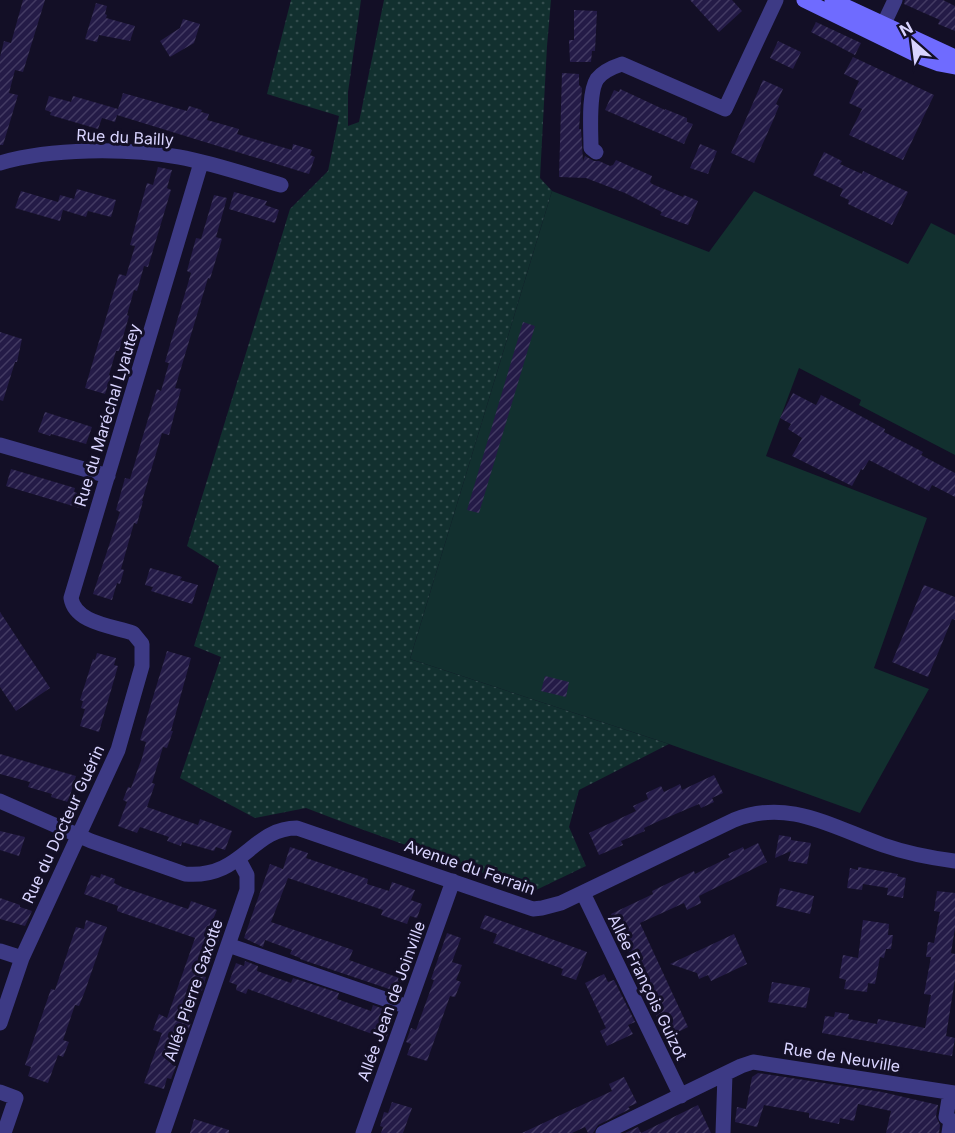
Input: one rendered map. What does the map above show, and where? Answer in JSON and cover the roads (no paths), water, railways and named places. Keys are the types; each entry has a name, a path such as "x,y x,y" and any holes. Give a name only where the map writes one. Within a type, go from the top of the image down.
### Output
{"main road":[{"path":"804,0 955,57"},
{"path":"832,0 932,62 955,66"}],"street":[{"path":"596,152 591,148 592,92 601,75 622,64 725,109 776,0"},
{"path":"881,30 895,0"},
{"name":"Rue du Bailly","path":"0,163 40,155 92,152 156,154 281,184"},
{"name":"Rue du Maréchal Lyautey","path":"138,638 133,633 79,614 72,604 72,590 201,163"},
{"path":"0,445 108,476"},
{"name":"Rue du Docteur Guérin","path":"0,1023 22,958 114,760 142,666 142,645 138,638"},
{"name":"Avenue du Ferrain","path":"0,801 79,836 185,874 220,871 270,835 287,828 297,828 533,909 551,906 583,893 734,820 773,811 800,814 885,845 932,858 955,861"},
{"name":"Allée Pierre Gaxotte","path":"163,1133 247,890 247,875 238,860"},
{"name":"Allée Jean de Joinville","path":"363,1133 453,881"},
{"name":"Allée François Guizot","path":"583,893 681,1096"},
{"path":"228,945 408,1007"},
{"path":"0,951 22,958"},
{"name":"Rue de Neuville","path":"603,1133 745,1064 760,1062 953,1093"},
{"path":"723,1133 725,1074"},
{"path":"0,1092 16,1098 4,1133"},
{"path":"949,1133 951,1120 946,1117 953,1093"}]}
